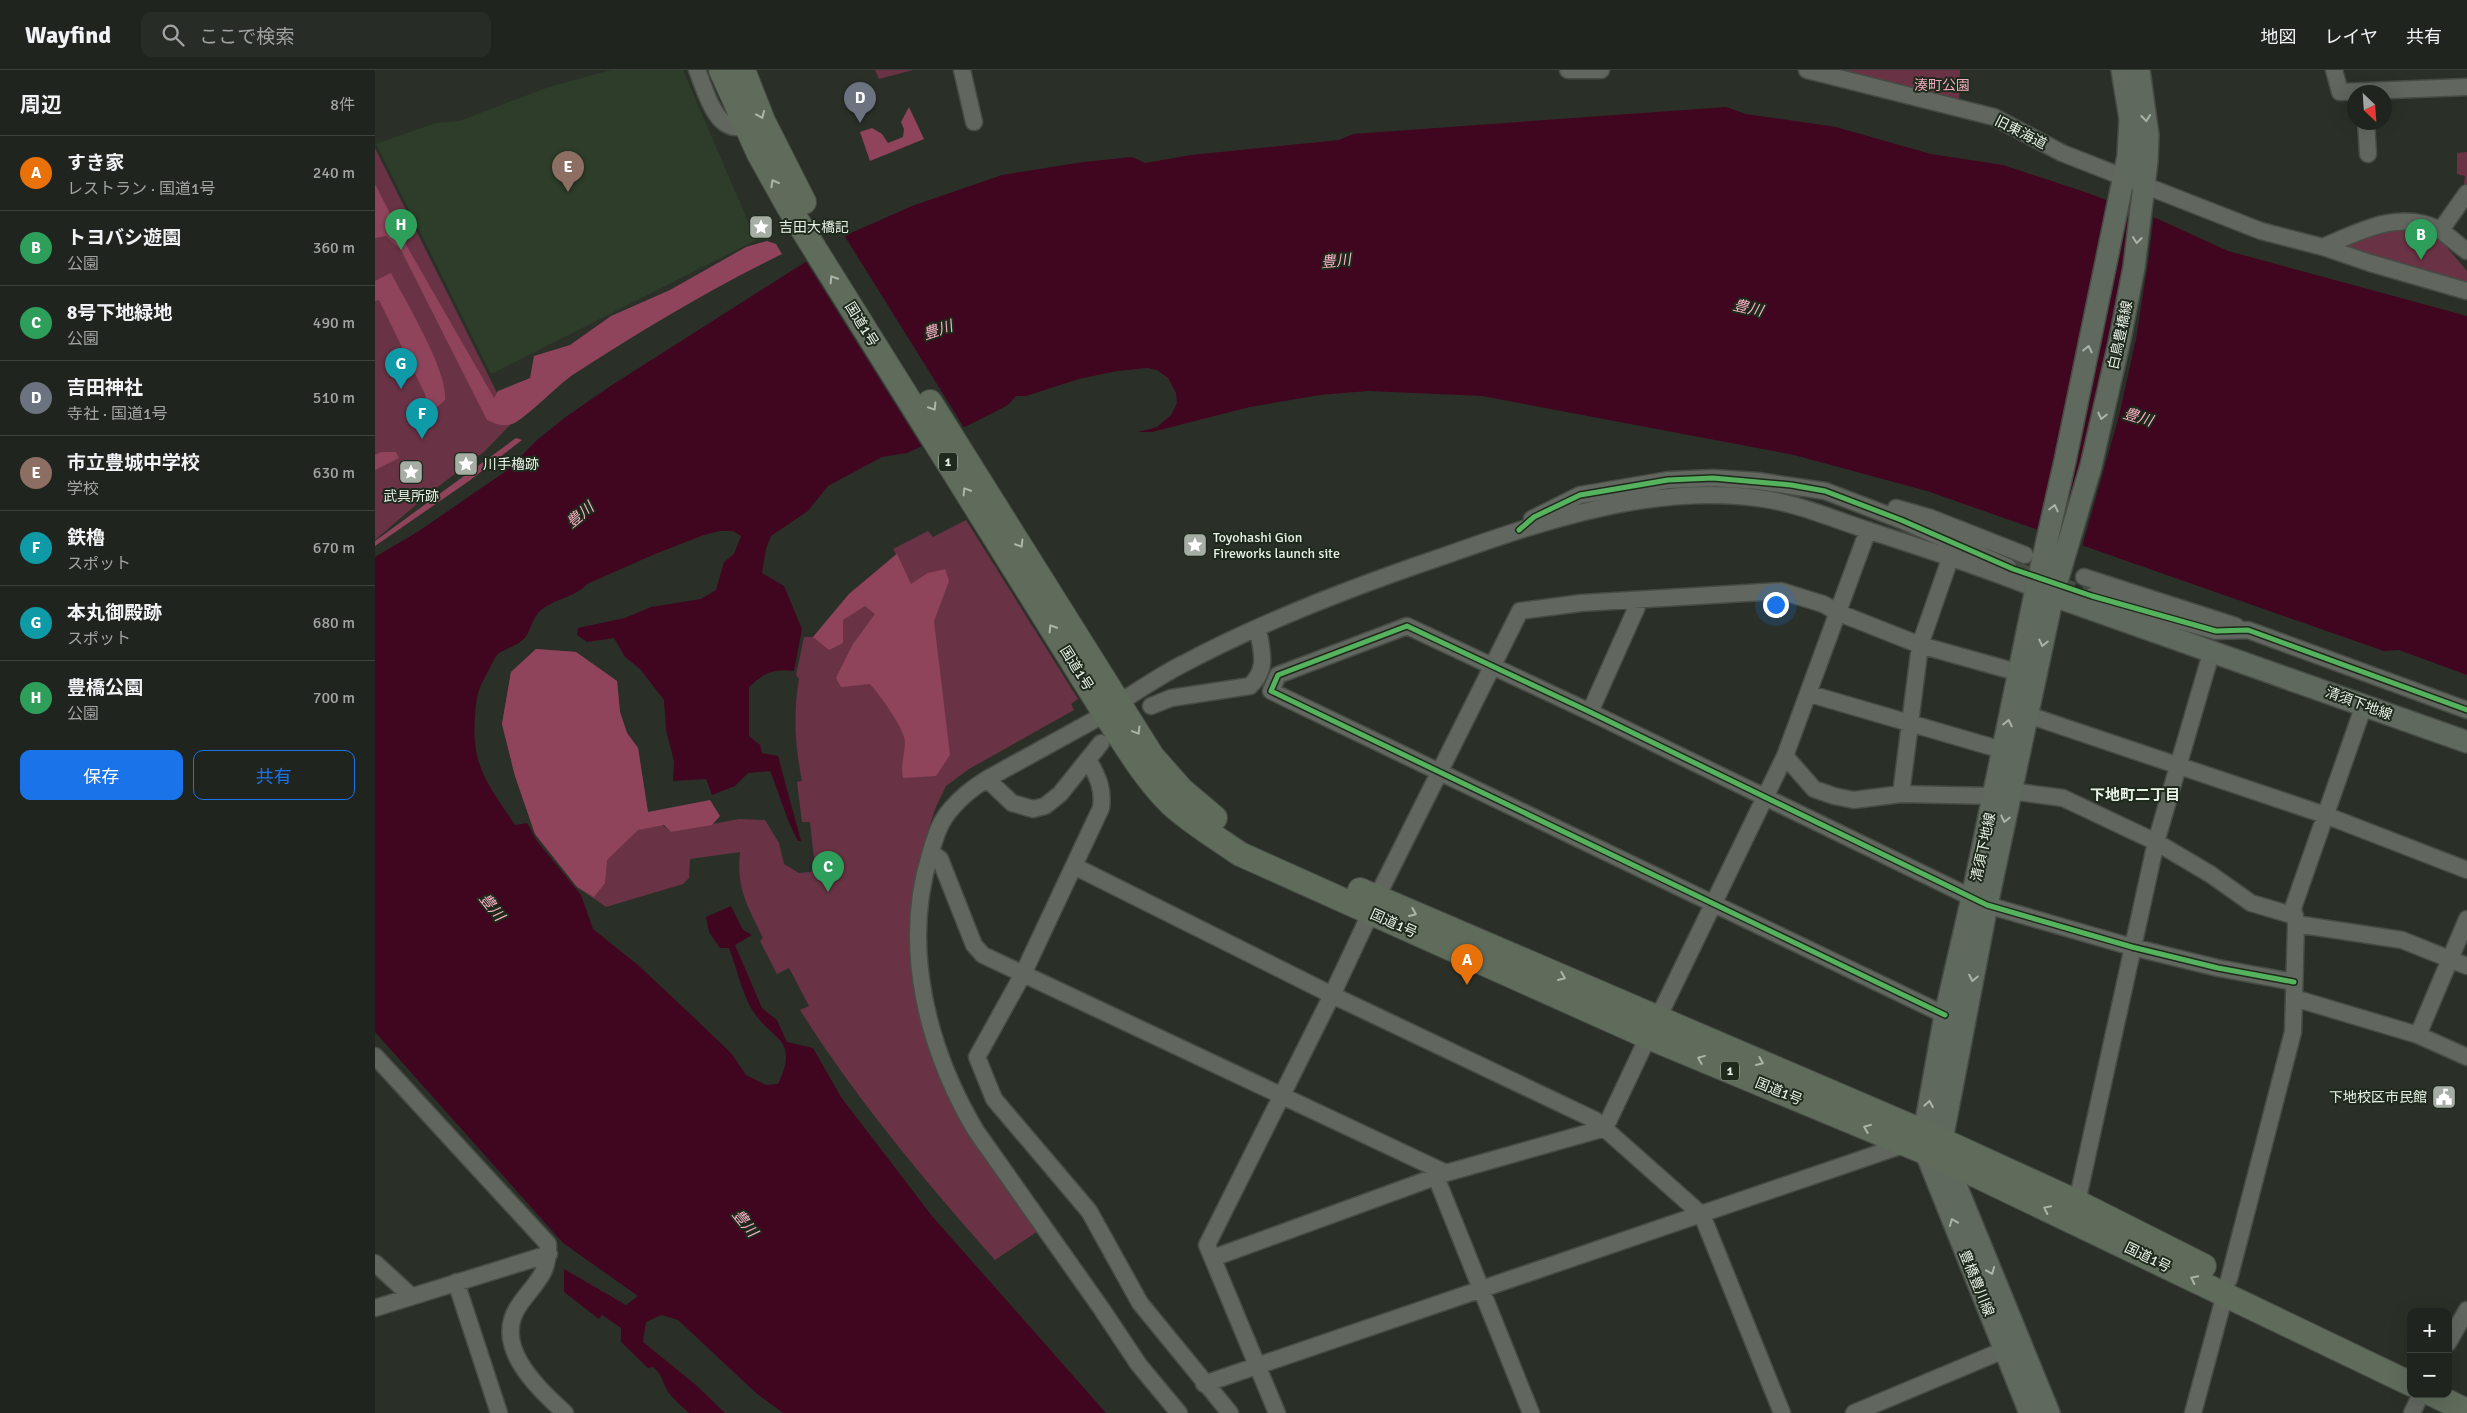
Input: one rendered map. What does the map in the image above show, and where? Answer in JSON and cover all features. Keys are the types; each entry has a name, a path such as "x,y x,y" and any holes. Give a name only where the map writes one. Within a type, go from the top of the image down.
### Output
{"highway":[{"name":"国道1号","path":"721,70 773,180 806,221 1108,701 1181,790 1204,810 1245,840 1373,905 1929,1146 2227,1287 2407,1365"},
{"name":"国道1号","path":"743,70 788,172 806,221"},
{"name":"国道1号","path":"1929,1146 2077,1202 2227,1287 2407,1382"},
{"path":"2452,1387 2467,1394"},
{"path":"2440,1398 2467,1412"}],"main road":[{"name":"白鳥豊橋線","path":"2044,592 2044,557 2128,156 2130,118 2122,70"},
{"name":"白鳥豊橋線","path":"2044,557 2091,466 2120,339 2134,267 2144,188 2148,135 2139,70"},
{"name":"清須下地線","path":"2044,592 2467,742"},
{"name":"清須下地線","path":"2003,794 2003,750 2020,673 2044,592"},
{"name":"清須下地線","path":"1929,1146 2003,794 2028,715 2044,592"},
{"name":"清須下地線","path":"1929,1146 1945,1015 1980,901"},
{"name":"豊橋豊川線","path":"1929,1146 2004,1350 2030,1413"},
{"name":"豊橋豊川線","path":"1929,1146 2049,1413"}],"street":[{"path":"697,70 719,119 731,127 746,126"},
{"path":"962,70 975,122"},
{"path":"1568,70 1601,70"},
{"name":"旧東海道","path":"1807,70 1994,117 2062,153 2144,188 2261,230 2467,291"},
{"path":"2334,70 2340,92 2347,92"},
{"path":"2392,91 2467,87"},
{"path":"2366,130 2368,154"},
{"path":"2440,230 2467,192"},
{"path":"2323,247 2388,221 2414,222 2440,230 2462,248 2467,259"},
{"path":"1519,530 1535,517 1580,495 1668,480 1713,478 1766,482 1825,491 1885,514 2013,569"},
{"path":"1179,1413 1139,1365 976,1131 957,1100 931,1032 919,957 919,898 941,823 951,808 968,791 1108,701 1258,628 1390,574 1519,530 1605,506 1695,496 1758,498 1812,510 1951,556 2044,592"},
{"path":"1885,514 1887,506 1931,518 2044,557"},
{"path":"1213,1258 1441,1175 1605,1128 1785,756 1810,694 1868,530"},
{"path":"1901,794 1920,645 1951,556"},
{"path":"2084,577 2248,630 2467,710"},
{"path":"1277,1413 1207,1245 1332,995 1373,905 1520,611 1581,603 1781,591 1815,601 1839,613 1920,645 2020,673"},
{"path":"2092,596 2216,631 2248,630"},
{"path":"1591,712 1640,600"},
{"path":"1945,1015 1271,691 1278,675 1407,626 1591,712 1980,901 2132,947 2218,968 2294,990 2418,1035 2467,1057"},
{"path":"1151,706 1171,698 1250,686 1259,678 1262,670 1258,628"},
{"path":"2077,1202 2156,842 2212,650"},
{"path":"1810,694 2003,750"},
{"path":"2193,1413 2293,1032 2295,920 2293,908 2364,705"},
{"path":"2028,715 2325,816 2467,870"},
{"path":"987,779 1012,803 1033,809 1045,806 1060,794 1101,743"},
{"path":"1785,756 1814,788 1834,796 1854,800 1901,794 2003,794 2063,798 2156,842 2210,874 2251,904 2295,920 2402,940 2467,966"},
{"path":"1088,759 1101,784 1103,795 1101,808 1023,974 977,1057 994,1099 1089,1211 1140,1303 1230,1413"},
{"path":"931,853 940,859 975,945 983,955 1281,1094 1441,1175 1482,1290 1531,1413"},
{"path":"1073,866 1332,995 1595,1120 1702,1215 1782,1413"},
{"path":"2418,1035 2467,919"},
{"path":"375,1056 548,1244 549,1254 542,1278 518,1305 510,1335 515,1356 526,1372 565,1413"},
{"path":"1205,1384 1702,1215 1929,1146"},
{"path":"375,1308 549,1254"},
{"path":"375,1263 411,1296"},
{"path":"456,1282 499,1413"},
{"path":"2452,1336 2467,1310"},
{"path":"1854,1413 2004,1350"},
{"path":"2412,1413 2419,1398"}],"shaded area":[{"path":"611,70 683,70 756,240 491,374 376,144 436,123 459,121 549,87"},
{"path":"909,107 924,139 870,161 860,132 872,128 882,134 888,143 903,137 904,129 901,122"},
{"path":"375,184 405,243 494,398 498,391 530,378 534,356 570,345 611,316 670,290 746,247 767,241 776,244 782,254 649,327 571,376 517,421 509,425 499,425 487,420 401,250 386,236 375,238"},
{"path":"391,273 425,336 440,372 445,400 436,408 427,405 425,394 379,300 375,301 375,281"},
{"path":"516,438 522,440 469,481 375,546 375,541"},
{"path":"381,452 396,452 399,458 375,470 375,455"},
{"path":"897,554 911,584 928,573 945,569 949,581 934,621 950,755 936,776 903,778 904,736 891,712 870,684 841,687 836,678 853,644 875,614 865,606 843,620 843,643 829,650 813,637 849,594"},
{"path":"536,649 576,652 617,681 620,712 627,733 638,748 648,812 710,800 720,816 712,825 671,832 664,825 638,830 607,860 605,883 594,897 577,887 535,834 515,776 502,724 511,672"}],"green space":[{"path":"875,70 913,70 879,79"},
{"name":"湊町公園","path":"1830,70 1960,70 1959,104"},
{"path":"375,148 512,423 485,451 431,492 375,540"},
{"path":"2467,152 2467,184 2464,184 2465,176 2457,174 2457,153"},
{"path":"2411,229 2438,237 2467,271 2467,284 2344,248 2344,244 2387,230"},
{"path":"966,520 1078,699 1071,704 1074,710 969,769 946,786 935,809 924,843 912,905 911,936 927,1038 940,1079 954,1108 1041,1229 995,1260 917,1170 844,1076 800,1010 809,1006 789,968 777,974 760,941 763,938 744,897 740,877 740,852 690,859 689,878 683,884 606,907 577,887 535,834 515,776 502,724 511,672 536,649 576,652 617,681 620,712 627,733 638,748 648,813 671,832 739,819 765,820 779,843 784,864 799,873 811,872 815,868 810,822 802,822 797,782 802,781 796,730 799,679 796,675 804,637 813,637 849,594 896,554 893,549 928,531 933,537"}],"water":[{"name":"豊川","path":"1726,107 1746,114 1836,127 1931,154 2003,165 2158,219 2228,251 2467,316 2467,675 2399,650 2384,651 1927,491 1794,455 1482,396 1368,391 1320,395 1250,407 1152,432 1137,432 1157,427 1171,415 1177,403 1176,393 1168,378 1157,370 1147,368 1117,371 1079,379 1026,396 1016,396 1008,405 973,423 907,453 882,457 828,486 808,511 771,536 766,549 762,573 784,586 802,629 794,671 775,671 760,678 749,687 749,736 760,745 762,753 778,756 801,841 798,841 790,824 770,771 748,773 735,786 712,795 706,779 673,781 674,761 666,730 664,700 640,669 625,657 614,638 587,642 577,635 578,628 625,618 651,607 701,599 716,590 724,562 734,554 741,536 733,531 720,531 704,535 655,554 587,584 577,592 545,607 533,621 524,639 496,656 482,682 476,706 475,734 479,763 484,775 515,825 527,823 537,841 581,895 593,929 638,965 687,1011 731,1053 746,1075 766,1085 778,1084 784,1069 785,1049 781,1041 760,1021 749,1005 729,948 720,948 709,932 706,917 731,906 743,930 752,935 735,945 762,1008 777,1020 787,1042 813,1048 841,1097 932,1216 1106,1413 783,1413 756,1393 678,1320 661,1315 646,1322 643,1342 696,1385 725,1413 689,1413 670,1395 656,1370 653,1367 648,1368 621,1342 621,1328 602,1315 599,1319 564,1292 564,1269 626,1305 638,1296 563,1243 375,1032 375,557 419,531 506,471 537,440 567,416 612,385 851,233 912,206 1002,175 1083,162 1132,157 1145,163 1191,155 1339,140 1353,134"}],"pier":[{"path":"2133,207 2154,215 2148,263 2136,339 2119,416 2082,547 2060,540 2094,415 2125,262"},
{"path":"844,235 965,429 923,449 805,260"}],"tunnel":[{"path":"2013,569 2092,596"}],"cycle path":[{"path":"1519,530 1534,517 1580,495 1668,480 1713,478 1791,485 1825,491 1901,520 2013,569 2092,596 2216,631 2248,630 2467,710"},
{"path":"1945,1015 1271,691 1278,675 1407,626 1590,712 1987,905 2132,947 2218,968 2294,982"}],"place":[{"name":"吉田神社","path":"860,123"},
{"name":"市立豊城中学校","path":"568,192"},
{"name":"吉田大橋記","path":"761,227"},
{"name":"豊橋公園","path":"401,250"},
{"name":"トヨバシ遊園","path":"2421,260"},
{"name":"本丸御殿跡","path":"401,389"},
{"name":"鉄櫓","path":"422,439"},
{"name":"川手櫓跡","path":"466,464"},
{"name":"武具所跡","path":"411,472"},
{"name":"Toyohashi Gion Fireworks launch site","path":"1195,545"},
{"name":"8号下地緑地","path":"828,892"},
{"name":"すき家","path":"1467,985"},
{"name":"下地校区市民館","path":"2444,1097"}],"district":[{"name":"下地町二丁目","path":"2135,795"}]}
